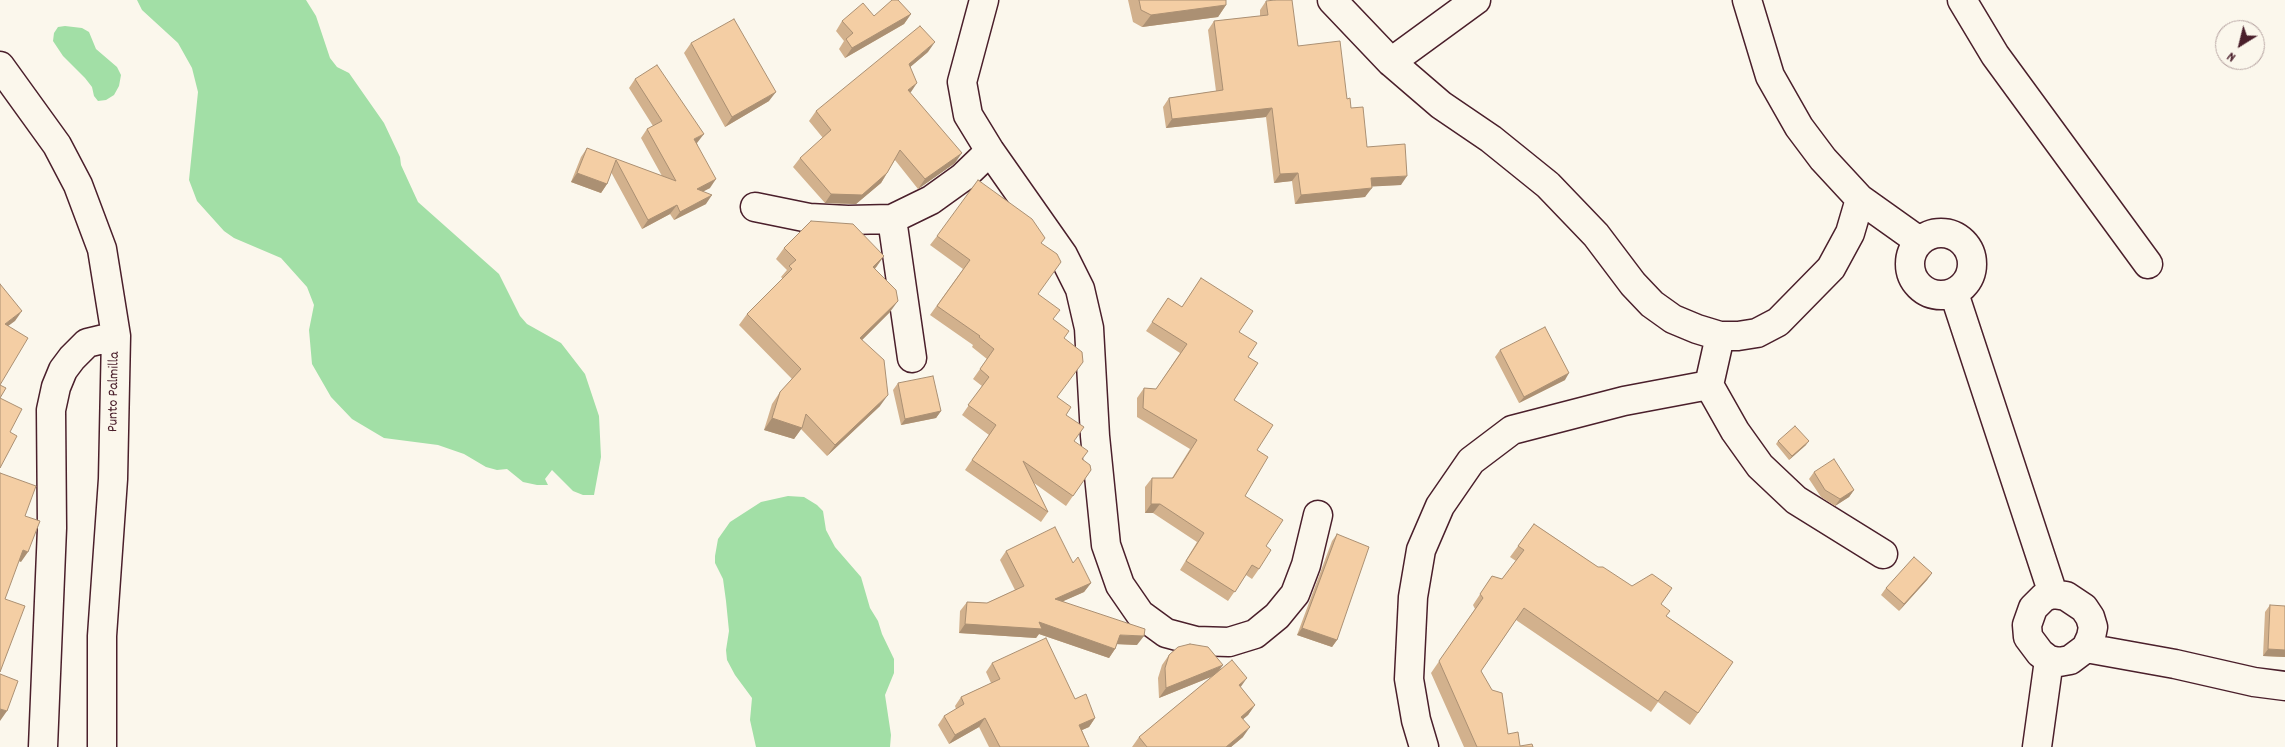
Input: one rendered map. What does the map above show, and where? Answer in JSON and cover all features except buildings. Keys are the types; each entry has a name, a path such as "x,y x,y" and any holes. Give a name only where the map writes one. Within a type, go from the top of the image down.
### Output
{"street":[{"path":"984,0 972,38 962,82 968,114 990,151 1063,255 1080,288 1089,328 1095,436 1106,545 1120,585 1140,614 1166,633 1196,641 1229,642 1255,634 1277,616 1295,594 1306,565 1318,515"},
{"path":"1332,0 1391,62 1440,105 1491,139 1548,185 1596,235 1633,284 1652,304 1673,319 1720,336 1757,333 1778,322 1802,300 1831,268 1850,233 1860,199"},
{"path":"1391,62 1476,0"},
{"path":"1747,0 1770,76 1799,127 1823,159 1860,199 1919,241"},
{"path":"1962,0 1995,55 2148,264"},
{"name":"Punto Palmilla","path":"0,66 56,145 78,185 102,249 116,336 113,479 102,636 102,747"},
{"path":"756,207 810,218 848,220 892,219 931,200 963,177 990,151"},
{"path":"892,219 912,358"},
{"path":"1939,232 1955,236 1967,246 1972,256 1969,278 1963,286 1954,292 1944,295 1932,294 1915,282 1910,260 1913,250 1919,241 1929,235 1939,232"},
{"path":"1954,292 2053,594"},
{"path":"43,747 52,528 51,410 56,387 63,370 72,358 87,344 116,336"},
{"path":"1720,336 1710,384 1735,431 1760,466 1796,500 1883,554"},
{"path":"1424,747 1416,720 1409,679 1413,598 1421,550 1440,506 1470,461 1512,430 1624,401 1710,384"},
{"path":"2053,594 2066,596 2084,608 2090,617 2093,627 2086,648 2070,660 2060,662 2050,660 2040,654 2028,637 2027,625 2033,608 2044,597 2053,594"},
{"path":"2086,648 2175,664 2254,682 2285,686"},
{"path":"2038,747 2050,660"}],"green space":[{"path":"137,0 306,0 316,16 330,58 337,67 349,73 384,123 418,202 499,274 520,316 527,324 561,343 585,374 599,416 601,457 594,495 583,495 573,491 552,470 545,479 548,485 537,485 523,482 507,469 497,470 486,467 464,454 438,445 384,438 352,419 331,397 312,364 309,330 314,305 307,287 281,258 234,238 224,231 197,201 189,180 198,92 192,68 178,43 142,10"},
{"path":"58,27 82,28 89,32 96,49 117,67 121,75 119,86 114,95 106,100 98,101 94,96 92,87 85,78 63,56 53,41 54,33"},
{"path":"788,496 804,497 823,511 826,530 835,547 861,577 870,608 878,621 894,659 894,673 885,695 891,735 890,747 756,747 750,720 752,698 735,675 727,660 726,650 729,631 726,601 723,579 715,563 715,556 718,539 730,522 761,502"}]}
